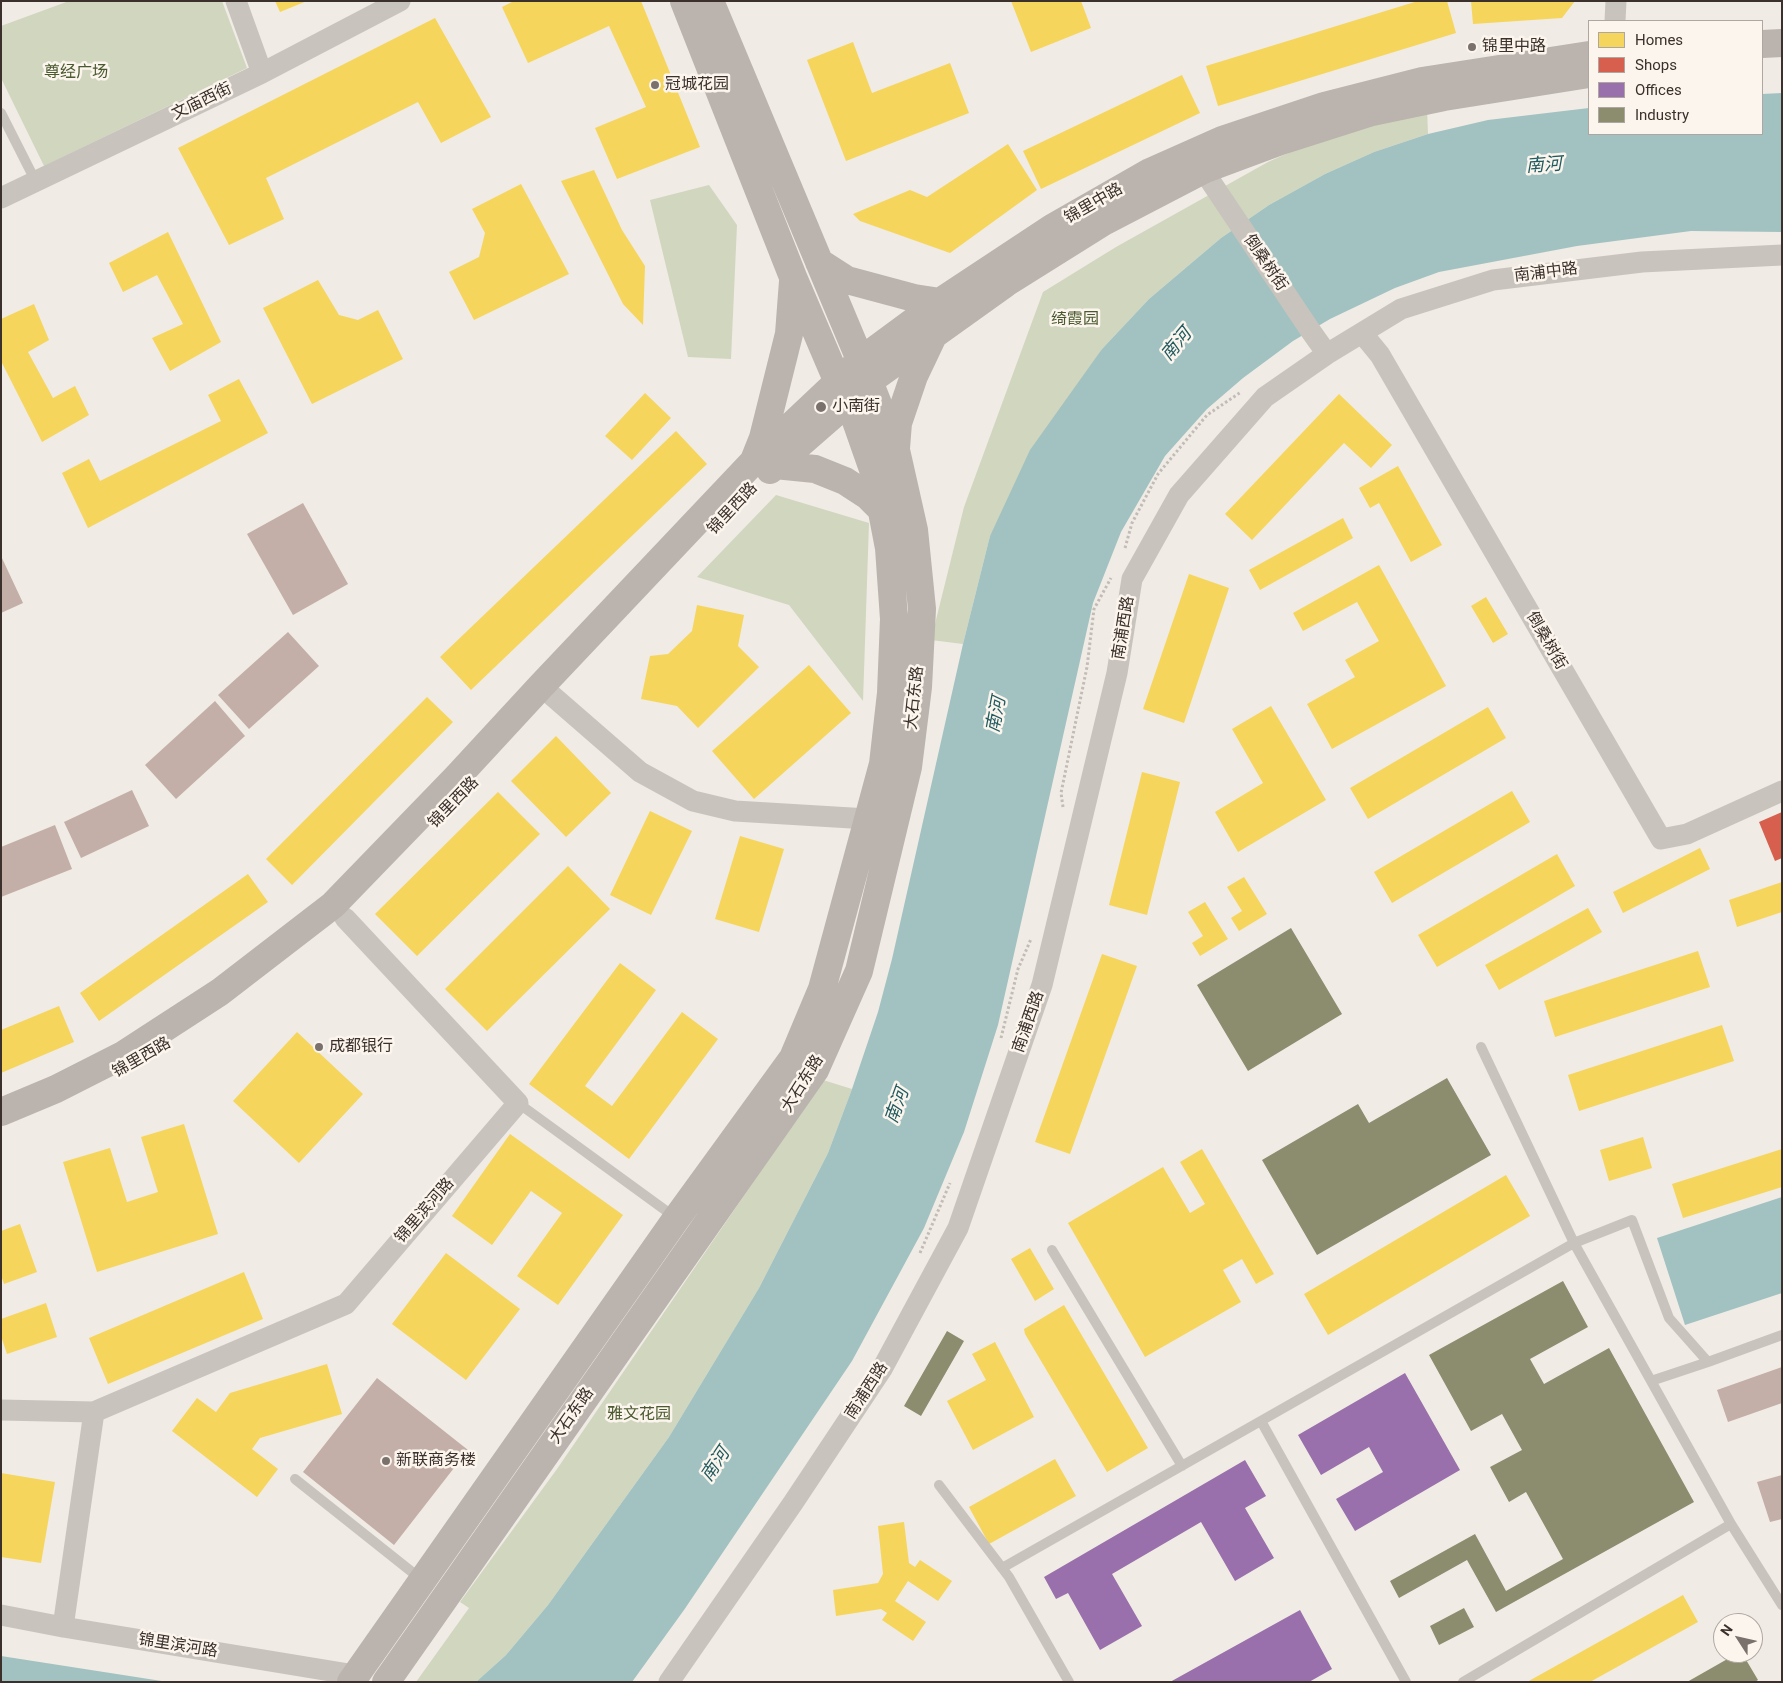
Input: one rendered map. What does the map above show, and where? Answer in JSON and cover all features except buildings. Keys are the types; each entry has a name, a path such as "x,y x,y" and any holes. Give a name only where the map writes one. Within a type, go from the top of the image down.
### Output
{"main road":[{"path":"684,1 793,277 843,391"},
{"path":"710,1 864,371"},
{"path":"1763,44 1782,43"},
{"name":"锦里中路","path":"843,391 940,302 1052,228 1150,172 1222,140 1324,106 1422,81 1588,55"},
{"path":"1763,62 1782,61"},
{"name":"锦里中路","path":"864,371 933,335 1006,283 1105,221 1203,170 1281,140 1372,112 1444,97 1588,74"},
{"path":"819,262 847,280 914,298 940,302"},
{"path":"793,277 789,334 762,438 764,464 815,469 845,481 868,496 882,510"},
{"path":"896,450 898,423 914,376 933,335"},
{"name":"大石东路","path":"386,1682 815,1070 860,971 908,767 918,687 922,609 914,530 896,450 864,371"},
{"name":"大石东路","path":"353,1679 676,1219 793,1058 822,989 883,764 891,693 894,619 889,548 875,475 843,391"},
{"name":"锦里西路","path":"1,1130 99,1083 172,1042 242,994 344,918 548,692 764,464 843,391"},
{"name":"锦里西路","path":"1,1112 56,1089 123,1055 220,992 333,905 456,778 548,692"}],"street":[{"path":"236,1 262,72"},
{"name":"文庙西街","path":"1,198 262,72 400,1"},
{"path":"1615,20 1616,1"},
{"name":"倒桑树街","path":"1203,170 1328,354"},
{"name":"南浦中路","path":"1328,354 1400,309 1493,280 1642,262 1782,255"},
{"name":"倒桑树街","path":"1362,333 1380,355 1661,839 1687,834 1782,790"},
{"name":"南浦西路","path":"668,1682 882,1369 958,1228 1042,985 1117,673 1132,580 1179,495 1265,397 1328,354"},
{"path":"548,692 640,772 693,801 735,810 868,819"},
{"path":"344,918 518,1103"},
{"name":"锦里滨河路","path":"94,1412 346,1304 518,1103"},
{"path":"1,1410 94,1412 63,1627"},
{"name":"锦里滨河路","path":"1,1616 353,1679"}],"lane":[{"path":"1,113 36,182"},
{"path":"1481,1047 1574,1243 1731,1524 1782,1605"},
{"path":"518,1103 676,1219"},
{"path":"1002,1568 1574,1243 1632,1220 1669,1318 1708,1362"},
{"path":"1052,1250 1182,1466"},
{"path":"1651,1381 1782,1335"},
{"path":"1261,1421 1406,1682"},
{"path":"295,1479 422,1580"},
{"path":"939,1485 1009,1577 1069,1682"},
{"path":"1463,1682 1731,1524"}],"path":[{"path":"1124,550 1132,523 1158,474 1207,415 1243,391"},
{"path":"1064,809 1061,793 1088,667 1094,609 1112,576"},
{"path":"999,1044 1018,968 1034,933"},
{"path":"916,1261 954,1174"}],"green space":[{"name":"尊经广场","path":"69,1 222,1 247,68 44,166 1,78 1,26"},
{"name":"绮霞园","path":"1427,107 1428,134 1374,152 1325,174 1269,205 1221,238 1149,299 1102,349 990,536 963,644 931,640 964,507 1043,292 1116,247 1268,162 1348,126"},
{"path":"709,185 737,225 731,359 688,357 650,200"},
{"path":"776,495 869,523 863,701 789,605 697,577"},
{"name":"雅文花园","path":"823,1080 852,1089 828,1153 759,1288 669,1437 548,1605 506,1655 476,1682 416,1682 469,1608 460,1602 557,1469"}],"water":[{"name":"南河","path":"1782,93 1782,232 1691,231 1577,246 1439,272 1395,288 1330,319 1293,341 1243,378 1207,409 1165,456 1121,532 1093,603 998,1025 964,1132 924,1228 852,1361 684,1610 632,1682 476,1682 506,1655 548,1605 669,1437 759,1288 828,1153 878,1012 892,959 963,644 990,536 1030,450 1102,349 1149,299 1221,238 1269,205 1325,174 1374,152 1428,134 1488,120 1588,108 1588,135 1763,135 1763,94"},
{"path":"1782,1197 1782,1293 1685,1325 1657,1238"},
{"path":"1,1656 168,1682 1,1682"}],"place":[{"name":"锦里中路","path":"1472,47"},
{"name":"冠城花园","path":"655,85"},
{"name":"小南街","path":"821,407"},
{"name":"成都银行","path":"319,1047"},
{"name":"新联商务楼","path":"386,1461"}]}
